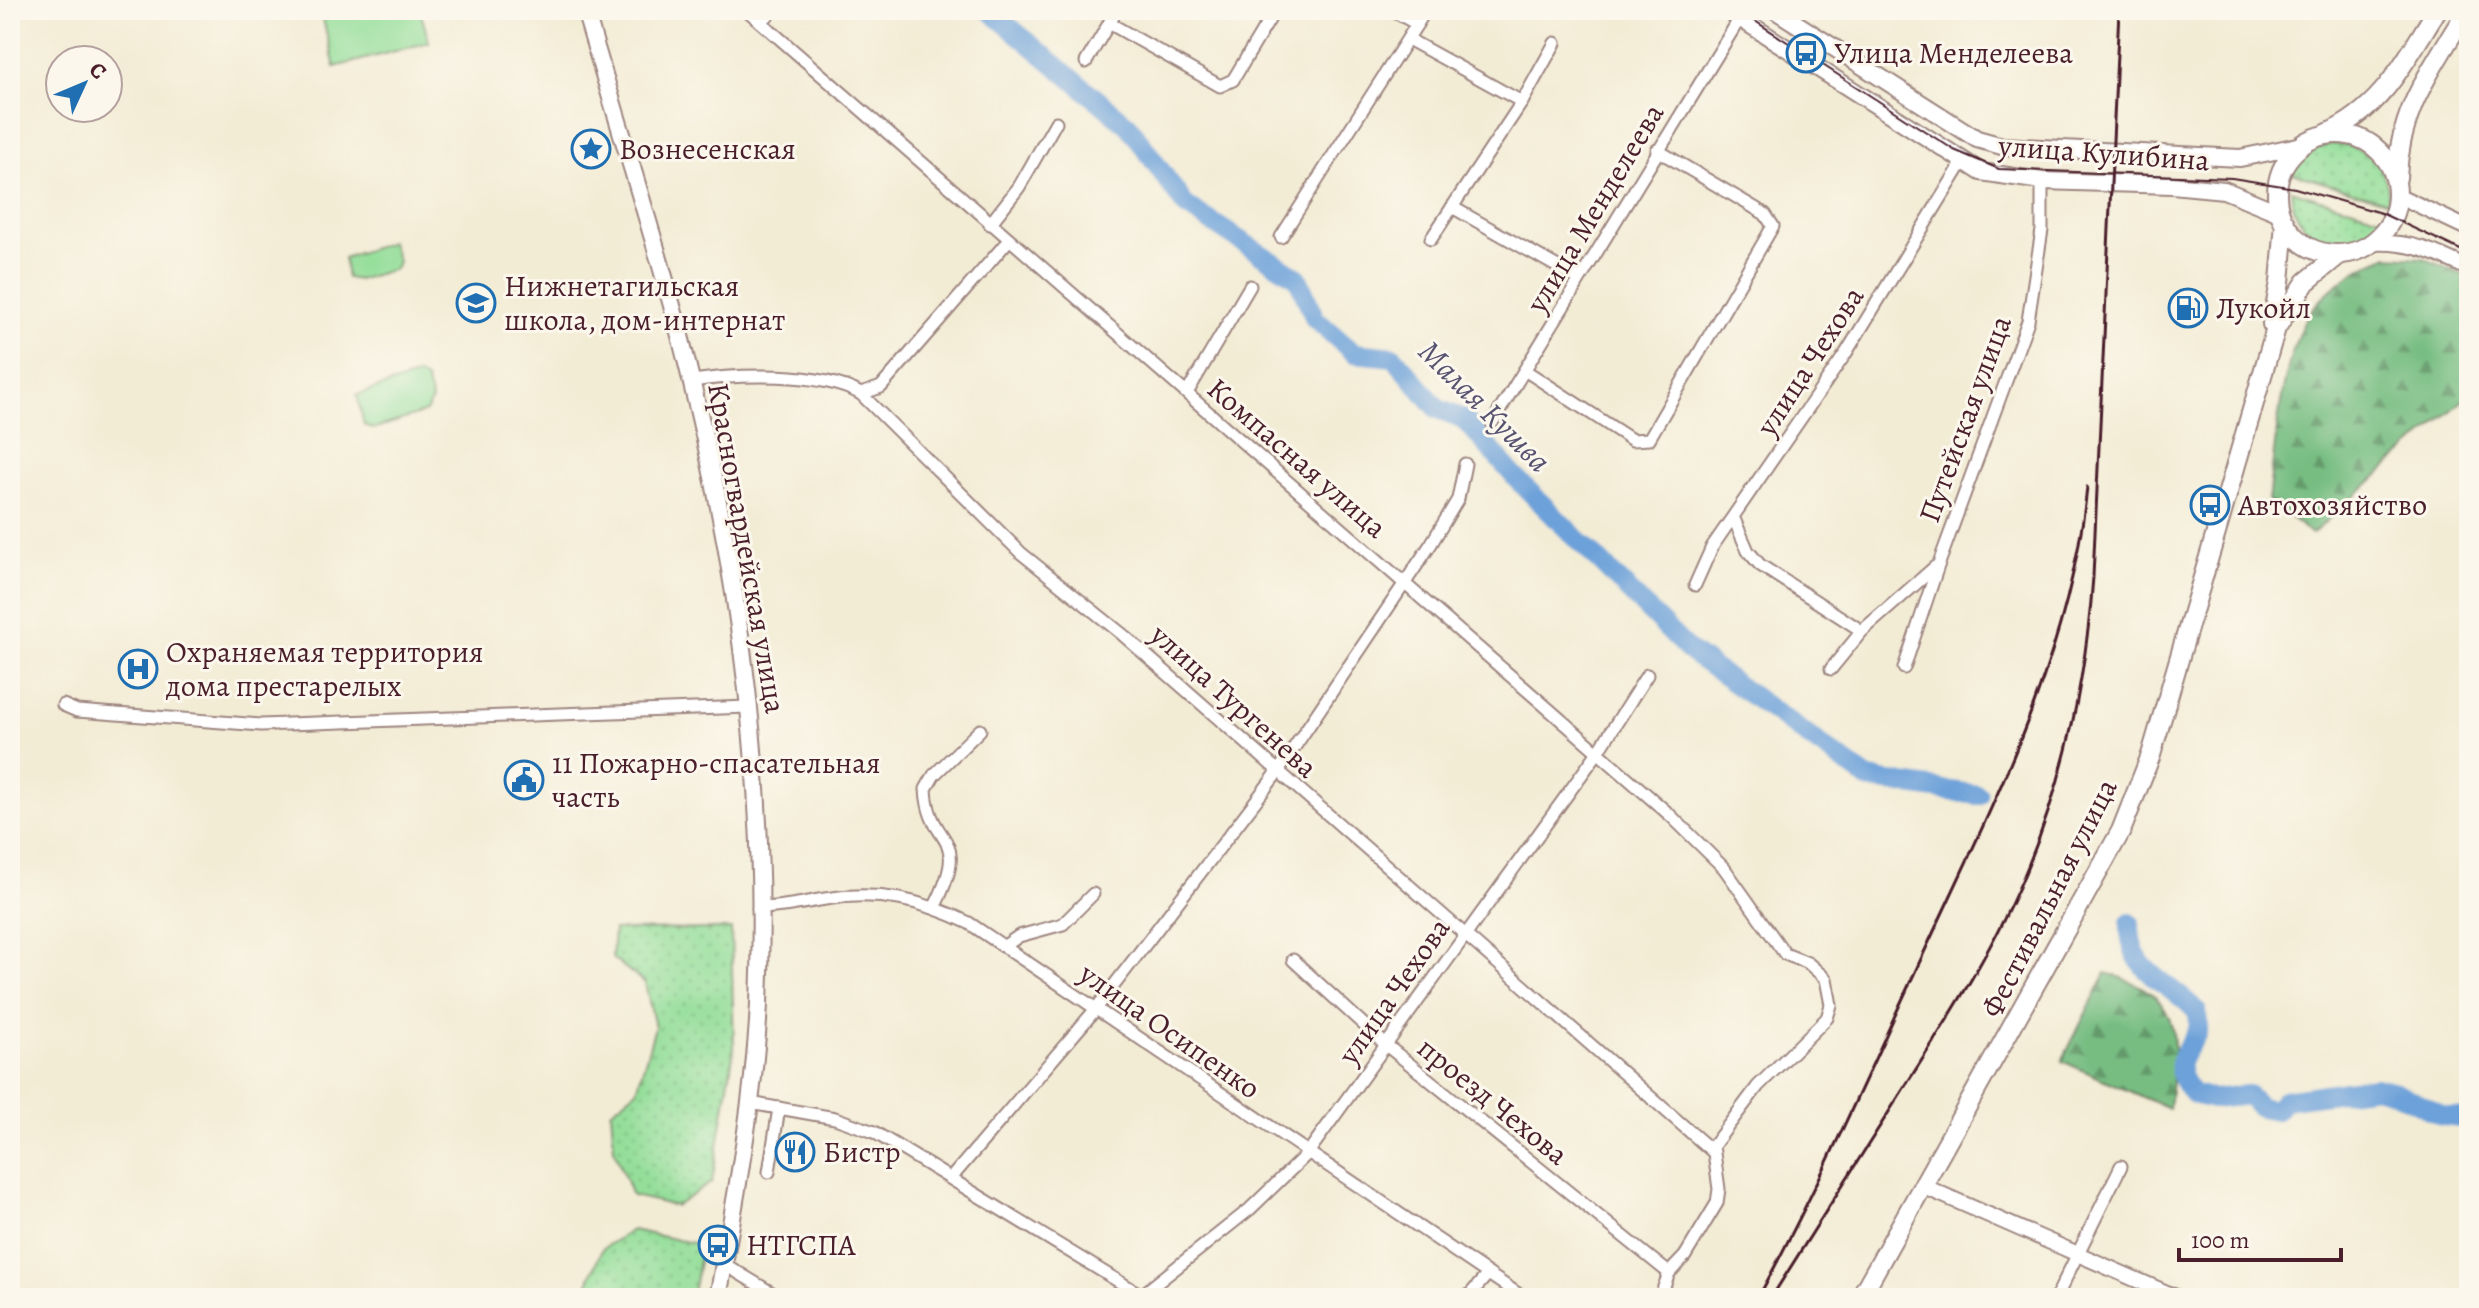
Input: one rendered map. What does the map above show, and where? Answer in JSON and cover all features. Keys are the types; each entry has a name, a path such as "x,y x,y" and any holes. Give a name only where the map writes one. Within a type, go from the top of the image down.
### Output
{"main road":[{"name":"Красногвардейская улица","path":"585,10 692,381 710,460 748,707 756,804 759,1003 750,1103 718,1298"},
{"name":"улица Кулибина","path":"1775,10 1977,139 2002,146 2240,158 2312,141"},
{"path":"2437,10 2375,103 2348,123 2312,141 2288,160 2279,178 2282,218 2308,247 2340,254 2372,243 2392,218 2400,138 2409,108 2467,10"},
{"name":"улица Кулибина","path":"1734,14 1963,162 1994,175 2042,181 2172,185 2224,190 2282,218"},
{"path":"2312,141 2344,135 2368,143 2384,157 2397,190"},
{"name":"Фестивальная улица","path":"2266,359 2280,282 2282,218"},
{"name":"Фестивальная улица","path":"1860,1298 1925,1187 2121,831 2151,755 2276,328 2294,296 2340,254"}],"street":[{"name":"Компасная улица","path":"747,10 1008,241 1598,752 1724,868 1785,954 1820,971 1826,979 1831,1005 1827,1018 1758,1086 1716,1139 1712,1151"},
{"path":"761,22 773,10"},
{"path":"1086,62 1117,10"},
{"path":"1109,23 1220,86 1233,80 1275,10"},
{"path":"1391,10 1417,24"},
{"path":"1281,237 1426,10"},
{"name":"улица Менделеева","path":"1492,423 1657,150 1734,14"},
{"path":"1408,39 1522,102"},
{"path":"1431,239 1522,102 1555,43"},
{"path":"990,224 1019,187 1056,122"},
{"path":"1526,371 1632,440 1649,439 1773,226 1765,214 1657,150"},
{"name":"улица Чехова","path":"1695,585 1712,547 1846,353 1963,162"},
{"name":"Путейская улица","path":"1904,668 2028,321 2042,230 2042,181"},
{"path":"2397,190 2469,229"},
{"path":"1452,207 1579,279"},
{"path":"861,394 881,387 1008,241"},
{"path":"2372,243 2399,242 2424,247 2469,269"},
{"path":"1187,393 1250,286"},
{"name":"улица Тургенева","path":"692,381 742,373 841,385 861,394 1021,553 1122,634 1712,1151"},
{"path":"952,1177 1095,1010 1277,773 1458,499 1465,464"},
{"path":"1734,519 1748,551 1760,565 1862,631"},
{"path":"1831,669 1862,631 1938,566"},
{"name":"улица Чехова","path":"1142,1297 1250,1209 1307,1154 1598,752 1647,675"},
{"path":"63,705 77,711 261,725 748,707"},
{"path":"935,906 951,872 951,848 932,816 926,789 934,775 980,730"},
{"name":"улица Осипенко","path":"758,908 784,908 827,899 877,894 935,906 1006,945 1095,1010 1524,1298"},
{"path":"1006,945 1019,936 1063,924 1093,894"},
{"name":"проезд Чехова","path":"1293,960 1386,1045 1669,1273"},
{"path":"750,1103 835,1118 874,1132 952,1177 1142,1297"},
{"path":"769,1172 779,1108"},
{"path":"1660,1298 1669,1273 1685,1256 1717,1203 1718,1175 1712,1151"},
{"path":"2056,1298 2121,1166"},
{"path":"1925,1187 2178,1298"},
{"path":"724,1264 780,1298"},
{"path":"1467,1298 1488,1274"}],"green space":[{"path":"341,10 420,10 429,42 335,67 322,15"},
{"path":"2329,144 2354,148 2372,159 2384,177 2389,202 2291,173 2313,150"},
{"path":"2291,190 2384,218 2370,232 2355,240 2326,242 2302,224"},
{"path":"391,242 398,262 395,269 358,280 347,278 344,258"},
{"path":"2387,256 2423,258 2469,277 2469,395 2312,534 2268,500 2281,404 2292,354 2309,314 2325,296 2354,272"},
{"path":"418,375 426,380 432,400 426,412 373,429 364,425 357,395"},
{"path":"731,929 734,1049 712,1182 676,1206 632,1196 614,1149 611,1111 637,1090 655,1027 645,983 612,958 614,930"},
{"path":"2106,973 2133,982 2151,994 2164,1008 2171,1023 2174,1062 2169,1109 2062,1061"},
{"path":"632,1230 702,1245 692,1298 582,1298 602,1249"}],"waterway":[{"name":"Малая Кушва","path":"989,10 1129,126 1185,205 1298,278 1315,319 1354,353 1394,357 1438,409 1464,419 1514,476 1688,650 1868,779 1978,795"},
{"name":"Малая Кушва","path":"2130,923 2131,940 2143,965 2197,1012 2199,1024 2181,1059 2180,1069 2183,1080 2193,1094 2213,1099 2248,1095 2260,1107 2276,1110 2284,1100 2375,1087 2395,1092 2443,1116 2469,1119"}],"tram line":[{"path":"1738,10 1954,150 1999,169 2232,178 2295,188 2381,213 2469,254"}],"railway":[{"path":"1771,1298 1987,952 2028,866 2063,760 2079,688 2093,577 2119,10"},
{"path":"1758,1298 1842,1130 1974,845 2024,729 2064,611 2078,550 2087,487"}],"place":[{"name":"Улица Менделеева","path":"1806,53"},
{"name":"Вознесенская","path":"591,149"},
{"name":"Нижнетагильская школа, дом-интернат","path":"476,303"},
{"name":"Лукойл","path":"2188,308"},
{"name":"Автохозяйство","path":"2210,505"},
{"name":"Охраняемая территория дома престарелых","path":"138,669"},
{"name":"11 Пожарно-спасательная часть","path":"524,780"},
{"name":"Бистр","path":"795,1152"},
{"name":"НТГСПА","path":"718,1245"}]}
